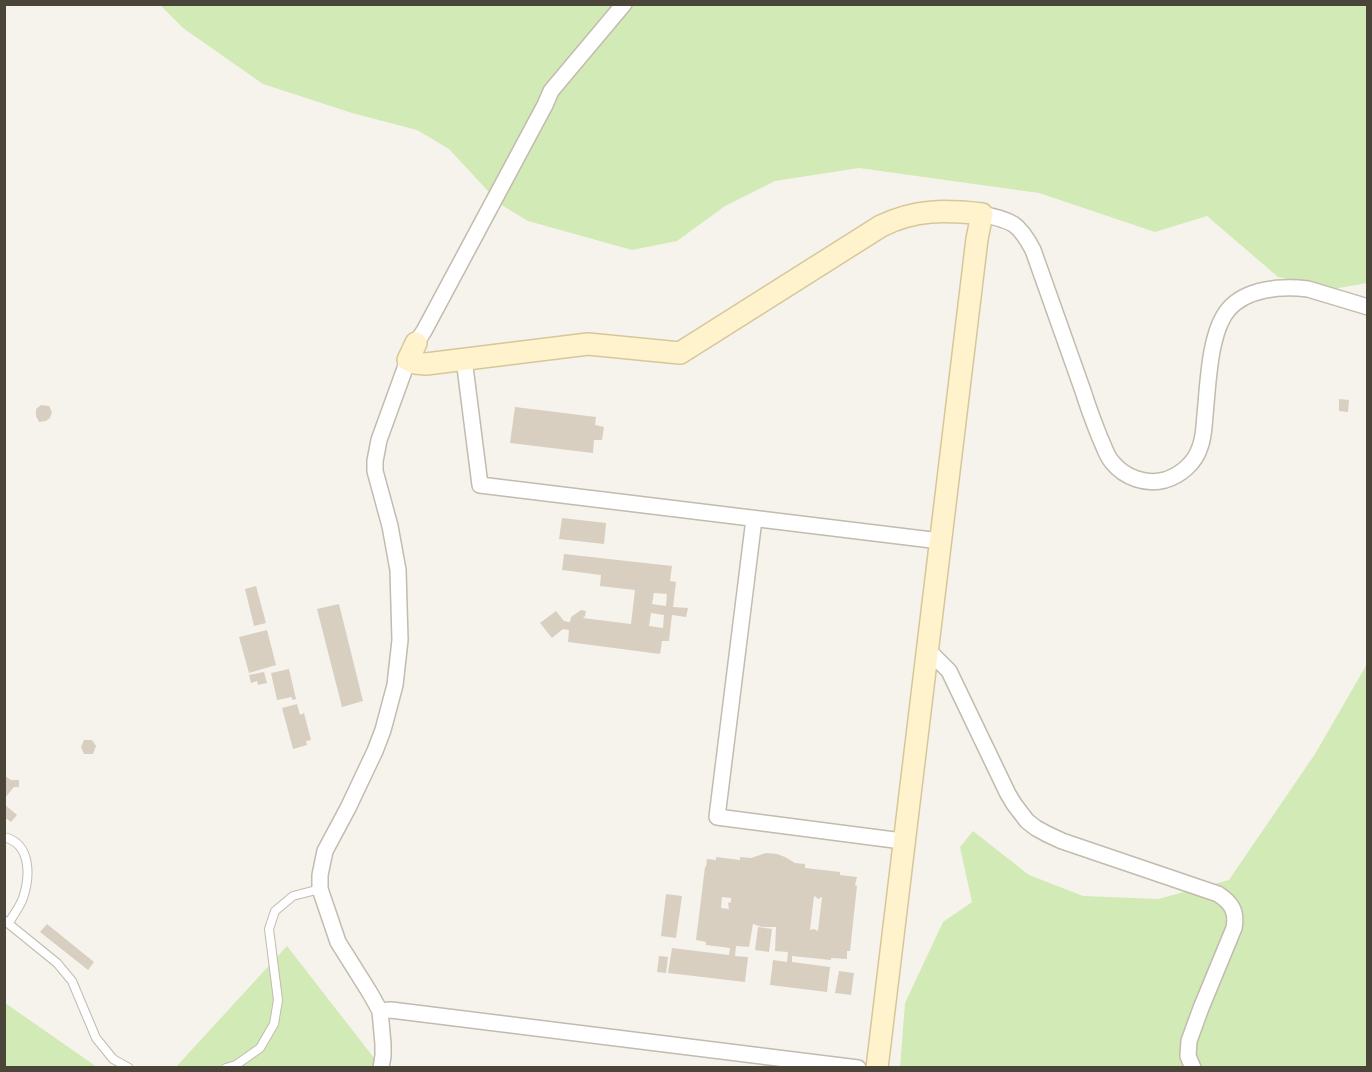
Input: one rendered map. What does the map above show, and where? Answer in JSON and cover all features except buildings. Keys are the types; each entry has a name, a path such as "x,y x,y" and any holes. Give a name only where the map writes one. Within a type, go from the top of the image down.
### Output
{"street":[{"path":"381,1068 383,1044 380,1011 338,942 320,890 320,868 325,851 375,751 395,685 400,640 398,570 390,526 375,471 379,440 412,352 551,91 624,4"},
{"path":"412,352 415,363 426,364 588,344 680,353 892,221 930,212 982,214 1017,225 1033,250 1108,457 1121,471 1137,479 1155,482 1184,470 1197,454 1203,436 1214,342 1223,317 1236,303 1265,290 1300,288 1368,307"},
{"path":"877,1068 902,841 982,214"},
{"path":"464,359 480,485 940,541"},
{"path":"754,519 717,817 902,841"},
{"path":"926,648 949,671 1008,794 1020,813 1035,828 1062,841 1218,894 1231,904 1235,916 1234,928 1190,1041 1188,1056 1193,1068"},
{"path":"380,1011 403,1012 767,1062 858,1068"}],"lane":[{"path":"4,837 11,838 23,850 28,864 22,899 7,922 57,963 72,981 96,1038 113,1059 129,1068"},
{"path":"226,1068 236,1065 260,1048 274,1024 278,1000 269,929 275,911 293,896 320,890"}],"green space":[{"path":"160,5 1367,5 1367,283 1333,289 1278,277 1207,216 1155,232 1039,193 859,168 775,181 725,206 677,241 632,250 528,221 500,204 449,149 417,130 352,113 263,84 183,28"},
{"path":"1367,664 1367,1067 900,1068 905,1003 943,922 972,902 960,847 973,831 1029,875 1083,896 1158,899 1229,880 1315,754"},
{"path":"287,946 381,1067 175,1068"},
{"path":"5,1003 97,1067 5,1067"}]}
